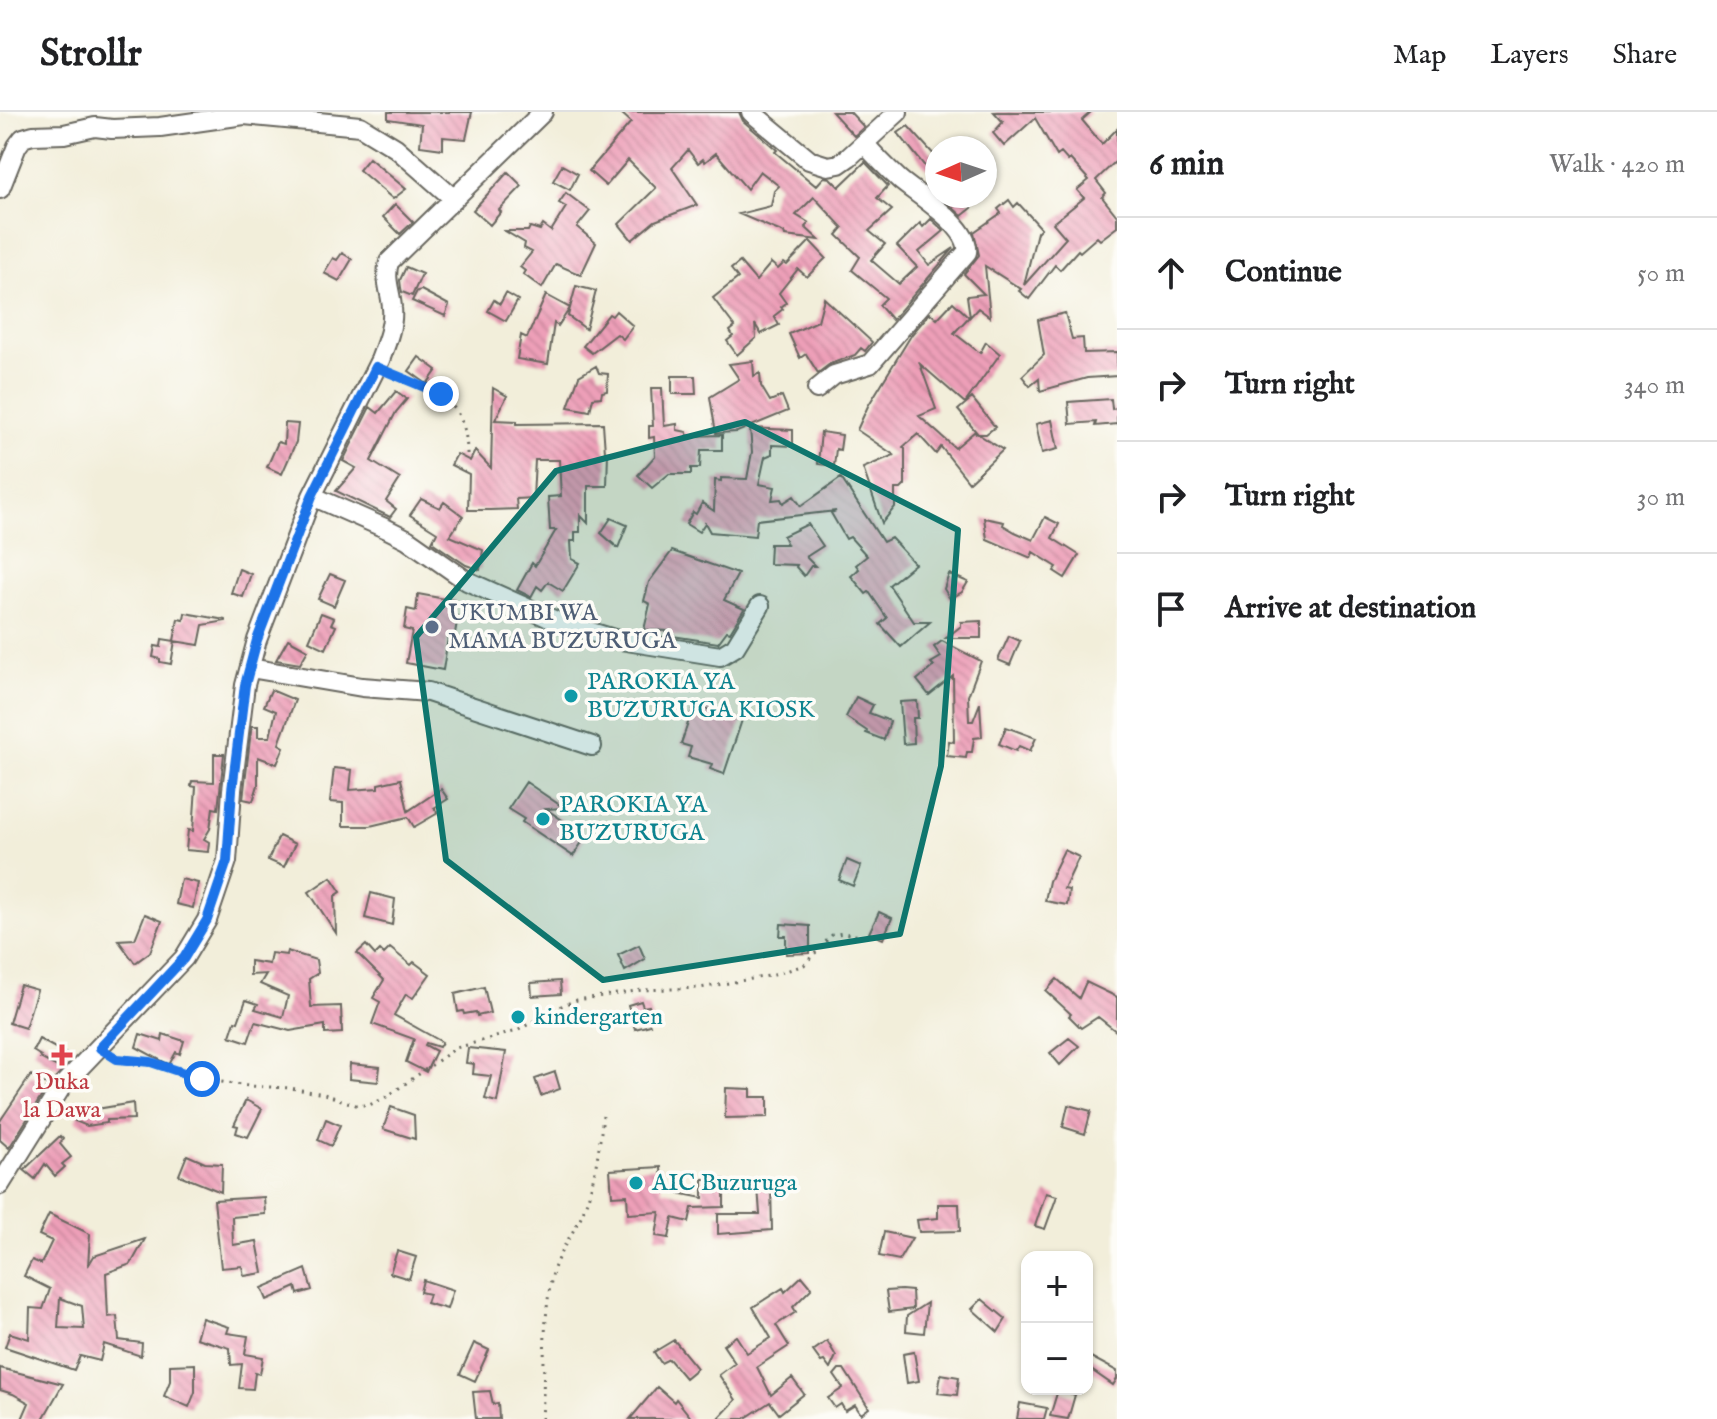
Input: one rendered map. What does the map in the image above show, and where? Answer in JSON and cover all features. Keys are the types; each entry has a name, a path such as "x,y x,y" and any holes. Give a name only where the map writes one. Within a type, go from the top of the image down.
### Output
{"street":[{"path":"0,1185 62,1086 184,958 211,909 227,861 245,685 257,640 312,496 388,338 393,317 386,274 389,262 543,112"},
{"path":"751,112 809,160 828,166 839,164 898,112"},
{"path":"0,189 23,138 95,127 160,127 244,115 360,126 396,148 454,199"},
{"path":"817,389 834,375 870,364 967,252 965,239 942,212 902,181 864,143"},
{"path":"312,496 407,539 467,581 556,621 614,639 720,656 735,647 760,606"},
{"path":"250,668 362,687 428,692 592,746"}],"path":[{"path":"376,367 441,394 451,402 466,437 467,457"},
{"path":"100,1048 117,1059 151,1062 202,1079 290,1088 324,1094 356,1105 369,1105 385,1098 456,1048 517,1031 548,1012 577,1000 642,990 700,988 774,975 804,965 832,935 861,936"},
{"path":"542,1419 552,1275 590,1189 603,1116"}],"highlighted area":[{"path":"745,422 958,530 941,766 900,934 603,980 446,860 416,637 556,471"}],"building":[{"path":"388,112 472,112 466,139 443,137 443,149 420,146 422,124 388,119"},
{"path":"620,112 739,112 743,121 777,150 775,152 816,186 824,177 830,178 839,187 865,162 888,186 877,198 892,210 869,231 885,244 871,260 899,284 917,267 897,246 920,223 923,227 931,219 944,231 919,252 929,265 954,248 892,320 879,305 886,298 852,270 860,257 837,235 843,228 814,197 796,215 809,223 805,227 819,240 785,236 739,214 771,206 774,191 779,186 760,171 747,189 716,153 705,162 703,159 698,163 688,150 672,168 697,205 655,221 632,240 619,224 656,188 628,160 606,186 589,171 631,122"},
{"path":"832,112 850,112 864,127 854,136"},
{"path":"994,112 1091,112 1082,120 1102,144 1117,129 1117,160 1096,180 1106,193 1102,197 1117,216 1117,227 1100,240 1097,237 1080,252 1078,250 1060,270 1055,265 1029,299 1019,291 1021,289 985,266 990,317 978,308 970,317 967,296 984,294 964,274 979,255 974,232 1001,213 998,209 1009,200 1014,207 1018,203 1041,228 1037,232 1024,285 1066,238 1053,223 1084,198 1077,190 1089,180 1070,159 1068,161 1061,153 1057,156 1035,118 1004,146 993,133 1003,122"},
{"path":"908,126 925,145 925,167 898,133"},
{"path":"369,158 406,189 393,199 359,170"},
{"path":"562,165 578,174 570,190 553,181"},
{"path":"508,172 522,186 499,210 501,212 490,225 473,210"},
{"path":"566,193 590,211 577,227 596,243 581,275 556,264 542,288 523,274 525,271 520,267 532,252 524,248 525,243 505,231 528,231 530,227 540,230 543,225 551,231 566,207 559,203"},
{"path":"395,204 413,222 400,234 383,217"},
{"path":"953,208 972,208 962,216"},
{"path":"810,241 826,258 807,277 798,269 779,293 786,303 774,316 779,325 761,334 755,324 756,338 737,355 727,341 733,336 730,331 735,327 713,298 738,278 731,269 740,262 756,281 771,263 778,269 784,263 787,265"},
{"path":"342,253 352,259 339,281 324,273 333,258 337,260"},
{"path":"406,267 422,274 412,296 402,292 401,288 400,280"},
{"path":"576,286 596,291 586,329 568,316"},
{"path":"421,290 449,305 445,316 412,301 417,291"},
{"path":"506,293 518,300 506,321 488,311 494,300 500,304"},
{"path":"546,295 570,308 558,326 554,323 548,364 517,359 521,335 527,338"},
{"path":"824,298 872,342 865,351 861,348 855,355 830,364 818,373 806,354 800,358 789,334 818,321"},
{"path":"953,302 969,317 954,333 980,353 986,342 1000,354 965,403 920,364 936,409 919,416 955,448 974,432 1003,450 969,482 941,447 936,454 918,434 903,447 905,485 895,489 895,507 882,523 863,468 894,455 857,430 912,334 930,313 937,319"},
{"path":"616,311 633,326 623,339 617,334 592,353 583,346 609,314 612,316"},
{"path":"1065,313 1072,339 1083,338 1084,353 1117,352 1117,376 1087,378 1040,391 1039,379 1030,386 1022,376 1044,355 1038,320"},
{"path":"419,357 437,370 427,384 409,371"},
{"path":"753,361 754,376 760,373 761,386 770,401 782,396 788,411 737,432 716,433 710,397 739,379 729,364"},
{"path":"596,366 599,373 608,374 607,391 602,392 601,397 593,398 590,411 568,407 579,376"},
{"path":"672,376 695,376 696,394 672,394"},
{"path":"493,388 507,396 495,420 517,421 517,424 603,423 605,452 608,452 607,486 588,486 588,523 580,515 580,532 575,532 575,541 571,541 572,559 580,563 563,591 548,582 542,590 537,586 531,597 517,590 556,530 550,530 548,497 561,496 559,460 535,460 533,498 516,499 517,509 468,510 469,474 451,465 457,454 470,461 475,451 491,468"},
{"path":"651,388 662,388 664,426 677,424 677,430 691,436 722,435 722,450 701,450 700,468 691,468 691,474 669,474 652,488 638,475 655,456 654,437 649,438 649,426 653,426"},
{"path":"396,391 407,399 396,412 371,461 400,479 386,501 396,509 390,517 336,491 356,468 343,461 370,407 378,413"},
{"path":"972,398 995,427 986,434 978,434 958,410"},
{"path":"1111,399 1112,409 1117,408 1117,424 1070,424 1068,402"},
{"path":"1052,420 1058,449 1042,453 1036,424"},
{"path":"285,423 298,424 296,442 282,474 267,467 278,442 284,444"},
{"path":"750,428 793,430 793,446 772,445 772,454 765,457 759,484 775,487 772,500 781,499 783,503 794,496 801,506 841,478 883,542 891,538 915,564 889,585 914,622 930,622 901,647 880,624 887,618 869,592 866,594 851,576 859,569 856,565 867,556 850,537 846,539 831,513 836,511 757,520 755,536 710,532 705,523 699,532 686,524 702,503 714,511 715,480 747,479 752,452"},
{"path":"821,432 842,435 834,466 818,464"},
{"path":"421,499 440,508 444,502 463,516 450,536 483,550 480,570 466,565 432,542 437,532 410,515"},
{"path":"1045,517 1059,524 1052,538 1079,555 1065,578 1054,571 1057,567 1033,552 1031,558 987,539 984,518 1004,522 1003,525 1033,540"},
{"path":"611,518 627,525 618,548 601,533"},
{"path":"808,524 823,546 806,557 815,566 811,566 804,576 797,565 769,564 770,544 787,544 783,536"},
{"path":"672,551 738,574 724,600 744,609 730,632 727,631 718,643 666,635 669,631 644,630 650,604 644,601 649,582"},
{"path":"239,569 251,574 243,597 231,593"},
{"path":"330,574 345,580 334,606 318,599"},
{"path":"949,574 968,582 962,592 950,599 944,589"},
{"path":"418,594 456,601 453,616 458,616 454,639 448,638 443,670 406,663 412,631 404,629 407,609 416,611"},
{"path":"185,613 226,621 203,625 199,645 174,641 178,619 184,620"},
{"path":"321,613 334,618 331,624 336,626 326,649 309,641"},
{"path":"981,621 981,638 946,638 961,626 961,622"},
{"path":"1009,636 1020,641 1010,665 998,660"},
{"path":"162,639 175,641 171,664 153,657 155,646 161,647"},
{"path":"288,639 308,650 300,664 276,660"},
{"path":"942,641 981,661 968,696 969,721 973,721 980,703 982,737 974,738 972,752 967,752 966,758 947,756 949,741 954,742 953,676 929,695 917,680 934,666 931,663 941,657 934,647"},
{"path":"271,690 295,700 279,744 284,747 277,764 258,757 258,785 253,801 243,799 252,726 258,726 258,737 270,737 276,711 264,706"},
{"path":"856,697 873,705 869,713 890,721 884,740 866,733 846,717"},
{"path":"917,701 918,718 913,718 914,743 903,744 900,702"},
{"path":"694,705 742,720 724,774 710,769 712,764 688,757 691,747 681,744"},
{"path":"1006,727 1036,738 1030,751 1019,746 1016,751 999,744"},
{"path":"214,754 224,754 218,809 213,808 210,829 204,839 209,842 208,852 186,850 188,830 193,831 196,787 191,786 192,781 214,782"},
{"path":"334,768 352,770 350,790 378,788 378,784 401,779 408,811 441,789 448,799 434,808 438,813 414,827 408,817 370,826 343,826 343,803 330,802"},
{"name":"PAROKIA YA BUZURUGA","path":"526,782 564,808 546,809 586,836 573,856 508,809"},
{"path":"279,836 295,844 284,867 268,860"},
{"path":"1064,850 1079,857 1064,889 1069,890 1067,905 1045,901 1049,881"},
{"path":"847,860 861,866 853,886 839,880"},
{"path":"331,877 341,892 335,896 336,933 309,892"},
{"path":"181,879 198,883 193,908 176,904"},
{"path":"371,893 395,899 392,925 365,918"},
{"path":"879,912 892,918 883,939 869,933"},
{"path":"145,914 162,921 150,952 135,963 118,940 135,939"},
{"path":"781,924 810,926 810,953 786,954 786,936 780,936"},
{"path":"366,945 375,955 380,950 384,954 390,948 411,965 414,962 430,974 413,998 406,994 394,1015 442,1042 439,1047 426,1043 436,1051 426,1072 406,1062 414,1039 372,1024 380,1002 373,998 384,980 357,953"},
{"path":"639,945 645,959 625,971 618,955"},
{"path":"287,951 316,960 318,973 309,979 311,1007 341,1006 342,1033 325,1034 325,1025 290,1031 255,1022 248,1042 230,1036 246,1000 258,1004 255,1009 283,1017 288,996 260,984 266,974 250,975 250,961 269,964 271,953 286,955"},
{"path":"1057,979 1079,998 1086,982 1117,997 1117,1032 1098,1017 1081,1028 1046,991"},
{"path":"560,981 561,994 532,996 531,983"},
{"path":"20,985 37,990 25,1028 9,1023"},
{"path":"484,987 490,1013 477,1016 476,1012 458,1012 455,994"},
{"path":"641,1001 643,1007 649,1006 653,1019 648,1020 650,1025 635,1029 628,1005"},
{"path":"140,1034 162,1041 163,1034 184,1041 180,1054 176,1052 169,1065 136,1047"},
{"path":"1069,1038 1079,1046 1060,1065 1050,1053"},
{"path":"39,1039 70,1056 61,1069 33,1051"},
{"path":"468,1048 506,1052 497,1102 485,1099 491,1076 473,1074 474,1064 466,1063"},
{"path":"350,1064 380,1067 378,1082 349,1079"},
{"path":"555,1072 560,1089 541,1096 535,1079"},
{"path":"31,1075 48,1086 9,1148 0,1140 0,1121"},
{"path":"726,1088 751,1089 751,1097 768,1097 768,1117 725,1118"},
{"path":"246,1100 262,1109 248,1137 236,1133 238,1126 234,1125"},
{"path":"133,1103 134,1119 107,1120 107,1123 87,1126 75,1121 79,1112"},
{"path":"1068,1105 1091,1111 1085,1134 1063,1127"},
{"path":"391,1107 414,1115 415,1139 383,1129"},
{"path":"326,1119 340,1125 331,1146 318,1140"},
{"path":"60,1136 63,1139 60,1144 71,1157 55,1176 45,1164 35,1179 24,1170"},
{"path":"187,1155 205,1163 222,1164 221,1192 179,1175"},
{"path":"661,1167 662,1190 703,1198 703,1179 724,1179 724,1207 692,1208 689,1222 673,1218 669,1238 656,1236 660,1212 628,1214 627,1195 612,1196 610,1170"},
{"path":"771,1186 772,1230 718,1234 718,1214 760,1214 758,1187"},
{"path":"1046,1193 1057,1196 1045,1229 1035,1226"},
{"path":"264,1197 265,1214 232,1217 233,1245 257,1241 263,1273 244,1276 242,1266 221,1268 214,1200"},
{"path":"938,1204 959,1204 960,1231 919,1232 917,1220 938,1218"},
{"path":"49,1214 90,1234 88,1266 94,1256 145,1239 131,1264 106,1273 108,1317 117,1316 119,1340 142,1343 141,1356 104,1344 100,1361 80,1356 74,1370 5,1347 10,1333 29,1339 30,1308 43,1309 50,1289 24,1276 32,1260 41,1264 52,1241 39,1235","holes":["60,1298 82,1306 84,1329 58,1328"]},
{"path":"884,1232 912,1238 899,1260 879,1256"},
{"path":"397,1251 416,1257 409,1279 390,1273"},
{"path":"306,1269 312,1290 298,1294 296,1287 267,1300 262,1288"},
{"path":"802,1276 812,1288 793,1307 796,1312 776,1325 789,1346 757,1367 771,1395 792,1378 804,1394 779,1414 770,1402 744,1419 718,1419 736,1400 719,1375 735,1363 723,1345 736,1336 747,1353 771,1338 753,1307 783,1288 785,1292"},
{"path":"423,1280 453,1290 447,1309 426,1303 429,1294 420,1292"},
{"path":"886,1291 912,1291 913,1309 889,1312"},
{"path":"982,1299 1006,1319 998,1332 972,1309"},
{"path":"927,1303 924,1333 906,1331 907,1316"},
{"path":"202,1318 229,1327 227,1333 248,1336 245,1354 263,1357 260,1374 255,1373 253,1389 239,1388 242,1364 231,1365 230,1348 196,1338"},
{"path":"674,1340 697,1368 685,1378 669,1359 661,1363 654,1352"},
{"path":"827,1341 836,1356 830,1369 813,1351"},
{"path":"474,1343 489,1350 475,1381 460,1374"},
{"path":"914,1352 919,1381 907,1383 903,1354"},
{"path":"1093,1358 1117,1371 1113,1385 1093,1371"},
{"path":"195,1364 195,1392 189,1407 164,1396 170,1381 170,1365"},
{"path":"0,1368 63,1384 43,1419 22,1419 29,1403 0,1390"},
{"path":"839,1369 844,1369 869,1408 861,1414 855,1405 845,1411 841,1404 835,1408 828,1398 843,1388 834,1375"},
{"path":"941,1374 959,1377 957,1395 938,1393"},
{"path":"657,1387 674,1402 676,1399 692,1419 630,1419"},
{"path":"490,1391 493,1404 498,1403 499,1419 476,1419 473,1392"},
{"path":"1056,1395 1075,1395 1068,1419 1050,1416"},
{"path":"1020,1403 1047,1408 1044,1419 1017,1419"}],"place":[{"name":"UKUMBI WA MAMA BUZURUGA","path":"432,627"},
{"name":"PAROKIA YA BUZURUGA KIOSK","path":"571,696"},
{"name":"PAROKIA YA BUZURUGA","path":"543,819"},
{"name":"kindergarten","path":"518,1017"},
{"name":"Duka la Dawa","path":"62,1055"},
{"name":"AIC Buzuruga","path":"636,1183"}],"route":[{"path":"202,1079 151,1062 117,1059 100,1048 184,958 207,920 227,861 245,685 257,640 312,496 376,367 441,394"}]}
